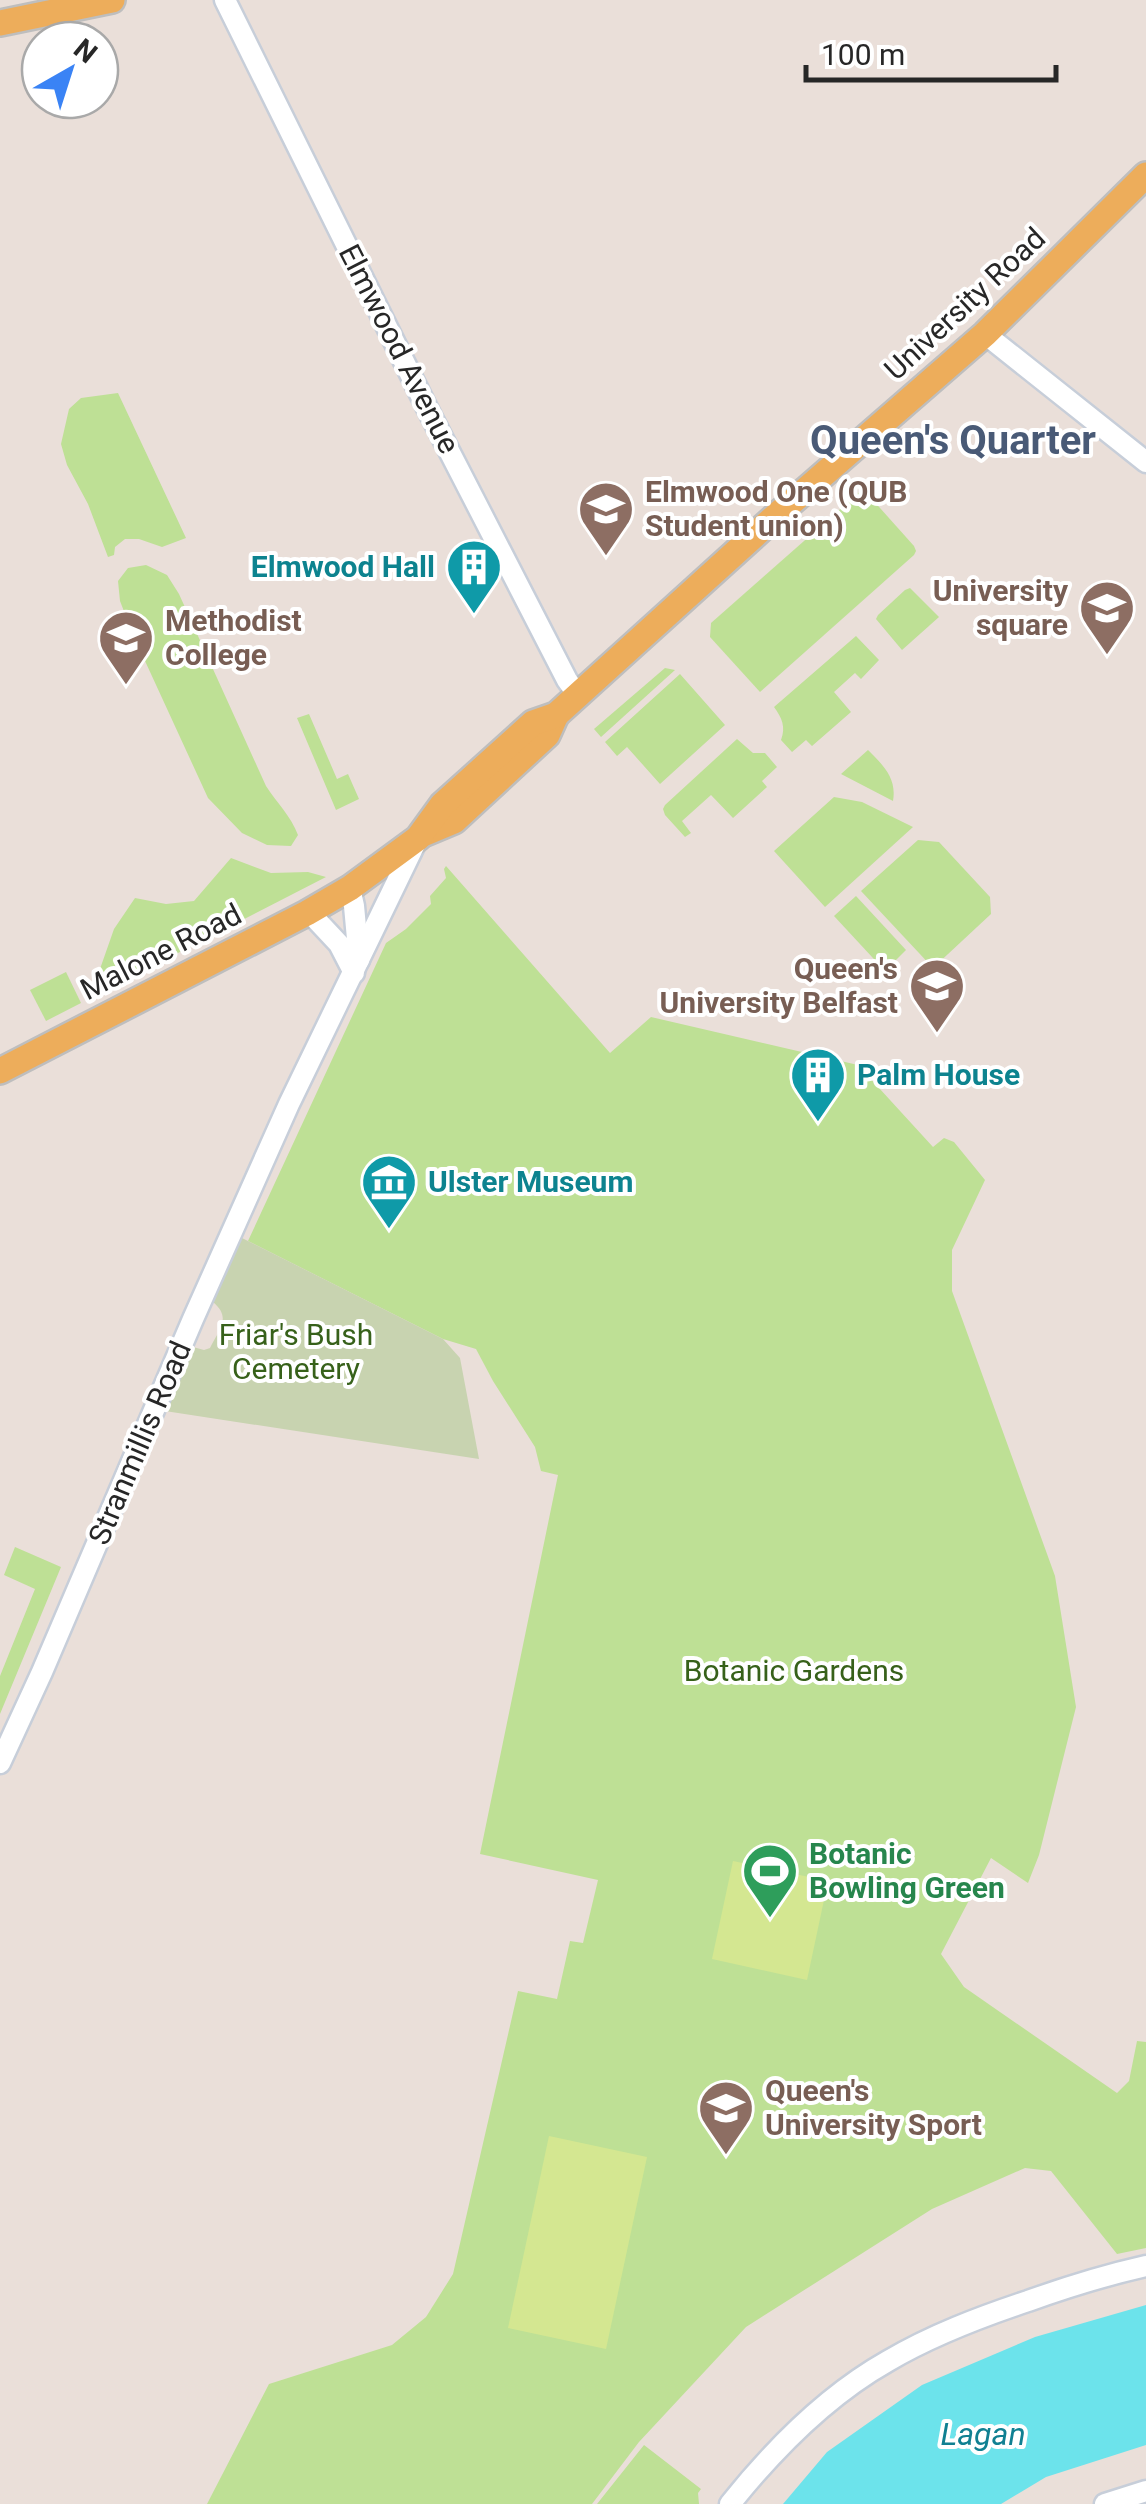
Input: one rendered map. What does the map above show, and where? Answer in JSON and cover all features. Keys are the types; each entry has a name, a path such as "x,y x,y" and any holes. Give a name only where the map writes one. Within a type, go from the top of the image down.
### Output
{"main road":[{"path":"0,22 112,0"},
{"name":"University Road","path":"350,888 420,836 454,821 547,735 556,714 985,334 1146,175"},
{"name":"Malone Road","path":"0,1071 350,888"}],"street":[{"name":"Elmwood Avenue","path":"225,0 427,408 578,694"},
{"path":"985,334 1146,462"},
{"name":"Stranmillis Road","path":"0,1763 289,1104 420,836"},
{"path":"350,888 356,967"},
{"path":"309,912 356,967"},
{"path":"730,2504 810,2418 886,2362 980,2318 1108,2274 1146,2266"},
{"path":"1105,2504 1146,2491"}],"green space":[{"path":"118,393 186,538 162,547 125,539 108,557 61,444 69,409 81,398"},
{"path":"863,489 914,546 914,555 760,692 710,637 711,623"},
{"path":"146,565 167,575 179,594 266,786 295,828 298,835 291,846 267,845 242,833 208,798 120,601 118,581 128,568"},
{"path":"910,588 939,617 902,650 876,619"},
{"path":"856,636 879,660 861,679 855,673 834,692 851,712 812,746 806,740 792,752 781,740 782,723 774,707"},
{"path":"665,668 675,670 601,737 594,729"},
{"path":"680,674 725,725 660,784 627,747 617,756 605,742"},
{"path":"309,714 337,779 348,774 359,799 336,810 297,718"},
{"path":"737,739 753,753 765,753 777,767 762,781 767,787 733,818 711,795 682,821 691,833 685,837 665,815 665,805"},
{"path":"868,750 891,779 893,801 841,774"},
{"path":"834,797 862,802 913,827 825,907 774,851"},
{"path":"918,840 939,842 990,897 991,914 933,968 861,891"},
{"path":"231,858 271,873 308,872 326,877 98,994 94,986 114,929 135,898 166,904 194,901"},
{"name":"Botanic Gardens","path":"446,866 610,1053 651,1017 858,1065 933,1147 944,1138 954,1142 985,1180 952,1250 952,1291 1055,1576 1076,1707 1039,1855 1028,1883 991,1858 941,1954 964,1987 1117,2093 1129,2081 1137,2041 1146,2042 1146,2248 1117,2254 1051,2171 1025,2168 932,2209 746,2327 639,2442 592,2504 207,2504 269,2384 392,2345 426,2317 453,2274 518,1991 557,1999 570,1941 583,1943 598,1880 480,1854 558,1475 541,1471 535,1447 476,1349 443,1339 248,1241 386,943 431,904 430,896 446,878"},
{"path":"856,896 906,950 885,971 834,916"},
{"path":"66,972 81,1003 46,1021 30,990"},
{"name":"Friar's Bush Cemetery","path":"242,1238 443,1339 460,1358 479,1459 165,1411 193,1347 210,1348 220,1329 222,1313 213,1302"},
{"path":"15,1547 61,1567 0,1714 0,1676 35,1589 4,1575"},
{"name":"Botanic Bowling Green","path":"733,1861 828,1881 807,1980 712,1959"},
{"path":"549,2136 647,2157 606,2349 508,2328"},
{"path":"644,2445 701,2489 699,2504 597,2504"}],"water":[{"name":"Lagan","path":"1146,2305 1146,2445 1046,2477 1001,2504 783,2504 827,2452 922,2385 1035,2337"}],"place":[{"name":"Elmwood One (QUB Student union)","path":"606,558"},
{"name":"Elmwood Hall","path":"474,616"},
{"name":"University square","path":"1107,657"},
{"name":"Methodist College","path":"126,687"},
{"name":"Queen's University Belfast","path":"937,1035"},
{"name":"Palm House","path":"818,1124"},
{"name":"Ulster Museum","path":"389,1231"},
{"name":"Botanic Bowling Green","path":"770,1920"},
{"name":"Queen's University Sport","path":"726,2157"}],"district":[{"name":"Queen's Quarter","path":"953,440"}]}
